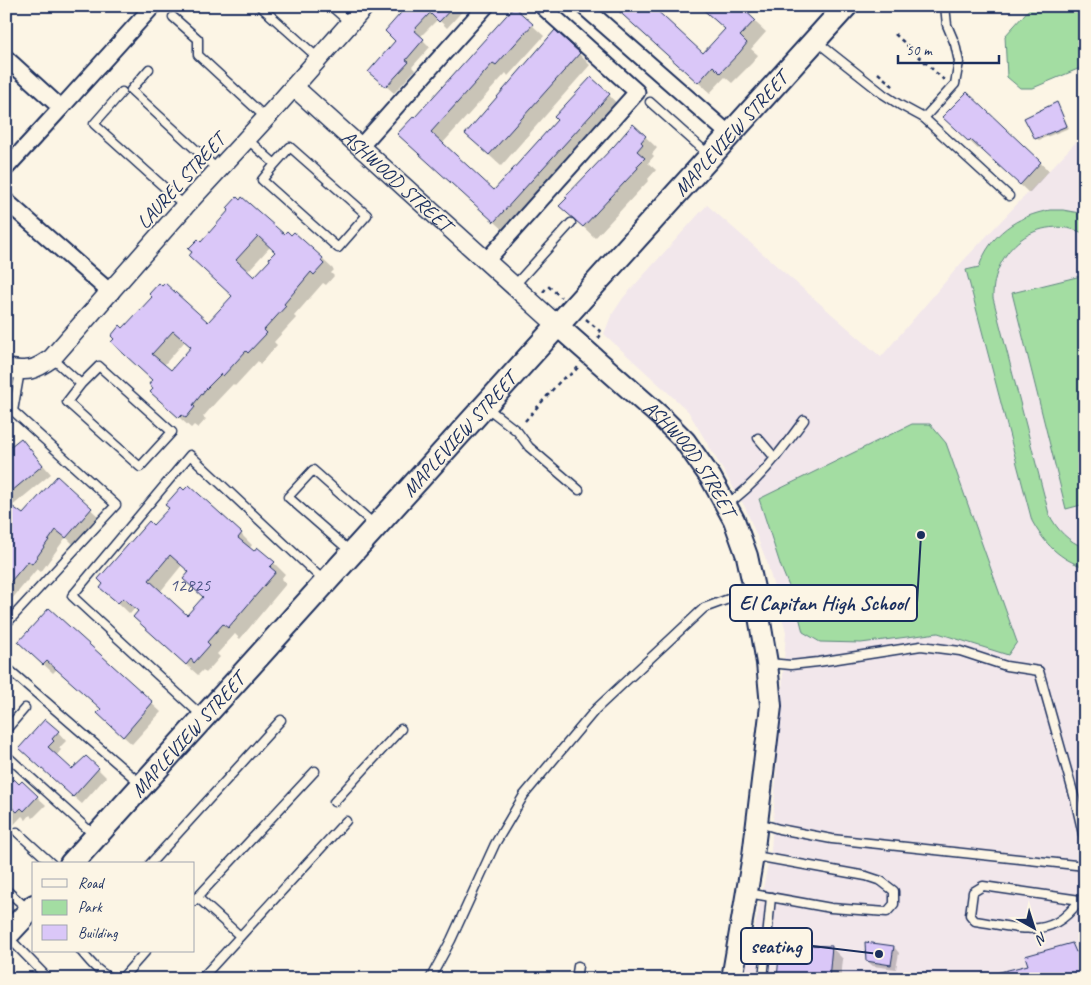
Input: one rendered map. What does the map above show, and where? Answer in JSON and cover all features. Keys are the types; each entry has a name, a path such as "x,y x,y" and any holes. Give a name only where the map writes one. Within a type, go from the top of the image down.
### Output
{"main road":[{"name":"MAPLEVIEW STREET","path":"73,862 846,6"},
{"name":"ASHWOOD STREET","path":"558,326 660,416 684,441 712,478 734,520 746,556 755,593 767,663 770,706 753,856 732,979"},
{"path":"6,936 31,908"}],"street":[{"path":"6,168 153,6"},
{"name":"LAUREL STREET","path":"13,369 36,369 52,358 111,293 185,206 365,6"},
{"path":"360,147 486,6"},
{"path":"486,261 637,92 542,6"},
{"path":"583,6 730,135"},
{"path":"6,58 62,108"},
{"name":"ASHWOOD STREET","path":"294,87 558,326"},
{"path":"6,201 111,293"}],"lane":[{"path":"260,6 318,58"},
{"path":"332,6 350,23"},
{"path":"924,118 955,84 959,62 955,44 947,25 946,6"},
{"path":"173,17 198,40 198,55 266,118"},
{"path":"816,40 883,94 924,118 1009,196"},
{"path":"149,70 131,90 218,170"},
{"path":"122,92 94,124 185,206"},
{"path":"650,102 711,157"},
{"path":"247,139 275,164"},
{"path":"290,146 367,215 338,248 262,180 275,164 290,146"},
{"path":"514,286 571,223"},
{"path":"52,358 81,384"},
{"path":"99,366 172,432 140,467 66,402 81,384 99,366"},
{"path":"6,418 13,411 13,369"},
{"path":"485,406 517,431 529,447 578,490"},
{"path":"6,624 116,505 13,411"},
{"path":"726,505 750,486 775,458 804,420"},
{"path":"758,438 775,458"},
{"path":"204,718 72,596 190,455 326,582"},
{"path":"352,553 288,498 313,470 376,526"},
{"path":"430,979 451,940 494,844 524,795 596,708 704,608 734,597 755,593"},
{"path":"767,663 791,665 921,646 960,651 1006,666 1039,671 1081,808 1085,843"},
{"path":"6,668 142,785"},
{"path":"6,730 25,708"},
{"path":"152,862 281,720"},
{"path":"334,802 400,729"},
{"path":"6,755 96,837"},
{"path":"240,936 196,898 315,771"},
{"path":"201,979 346,821"},
{"path":"757,822 779,830 832,839 1085,866"},
{"path":"17,832 50,862"},
{"path":"746,893 831,908 887,912 894,904 894,891 881,881 866,876 753,856"},
{"path":"983,886 1082,900 1062,919 1044,928 1033,929 975,921 970,915 973,892 983,886"},
{"path":"6,890 31,908"},
{"path":"763,979 771,897"},
{"path":"6,936 44,974"},
{"path":"82,952 101,972 109,978 116,979"},
{"path":"120,979 145,952"},
{"path":"576,979 578,966"}],"path":[{"path":"896,34 948,83"},
{"path":"878,73 897,91"},
{"path":"525,421 562,379 574,373"}],"shaded area":[{"path":"1076,142 1085,151 1085,979 744,979 771,850 786,632 767,562 745,507 688,411 604,334 611,316 623,298 707,205 881,357 963,261"}],"green space":[{"path":"1032,6 1085,6 1085,66 1033,88 1020,88 1007,77 1005,36"},
{"path":"1050,210 1085,214 1085,234 1068,228 1051,228 1035,231 1021,239 1009,251 1000,265 995,281 993,298 1049,514 1064,534 1073,542 1085,548 1085,567 1068,560 1054,550 1032,521 966,270 979,267 990,245 1006,228 1027,217"},
{"path":"1085,275 1085,504 1066,509 1012,293"},
{"path":"912,424 930,424 946,443 1017,642 1008,655 938,633 861,643 820,642 803,632 795,601 781,567 759,499"}],"building":[{"path":"407,6 454,6 439,22 430,13 414,30 424,39 406,60 409,62 386,87 368,72 395,41 385,31"},
{"path":"613,6 652,6 703,53 725,29 699,6 740,6 755,20 740,36 747,43 740,52 720,73 713,66 698,83"},
{"path":"514,7 533,24 496,65 493,63 431,132 494,190 557,120 554,117 591,77 610,94 494,222 397,134 415,117"},
{"path":"555,30 580,53 489,155 465,134"},
{"path":"967,92 1041,162 1020,185 971,140 969,142 942,117"},
{"path":"1057,102 1067,126 1035,139 1024,118"},
{"path":"633,124 646,136 641,142 643,144 637,151 645,158 583,227 559,206 567,198 565,197"},
{"path":"237,197 240,200 242,197 284,234 287,231 291,235 294,232 323,258 321,261 324,264 314,275 311,272 284,304 286,306 264,330 267,333 248,353 246,351 223,376 221,374 205,390 193,405 195,407 186,418 182,415 179,418 150,392 153,389 149,384 152,380 111,342 114,339 111,336 120,325 123,328 152,297 149,294 159,283 162,286 165,283 208,322 232,296 189,256 192,252 188,249 198,239 201,242 229,210 227,208","holes":["258,236 275,252 254,277 236,260","173,331 191,347 171,370 152,354"]},
{"path":"21,438 43,465 6,496 6,450"},
{"path":"57,476 92,508 66,538 56,530 32,564 28,561 6,587 6,502 23,514"},
{"path":"189,485 242,533 238,538 254,551 257,547 275,562 270,567 276,572 228,628 223,624 207,642 210,645 194,663 191,659 186,665 133,617 138,611 123,598 118,603 100,588 103,584 98,579 149,521 153,525 169,508 165,505 181,487 184,490","holes":["170,555 189,572 183,579 203,597 187,615 149,580"]},
{"path":"49,608 153,702 123,737 97,713 101,709 47,661 43,665 18,642"},
{"path":"45,719 59,731 52,739 54,741 48,747 72,769 86,756 99,768 73,797 19,748"},
{"path":"14,779 19,784 22,781 38,796 24,811 21,808 17,812 6,802 6,787"},
{"path":"865,942 894,946 891,965 866,961"},
{"path":"1072,943 1076,952 1085,950 1085,979 989,979 988,975 1028,965 1025,956"},
{"path":"780,944 832,946 829,979 777,979"}],"place":[{"name":"El Capitan High School","path":"921,535"},
{"name":"seating","path":"879,954"}]}
